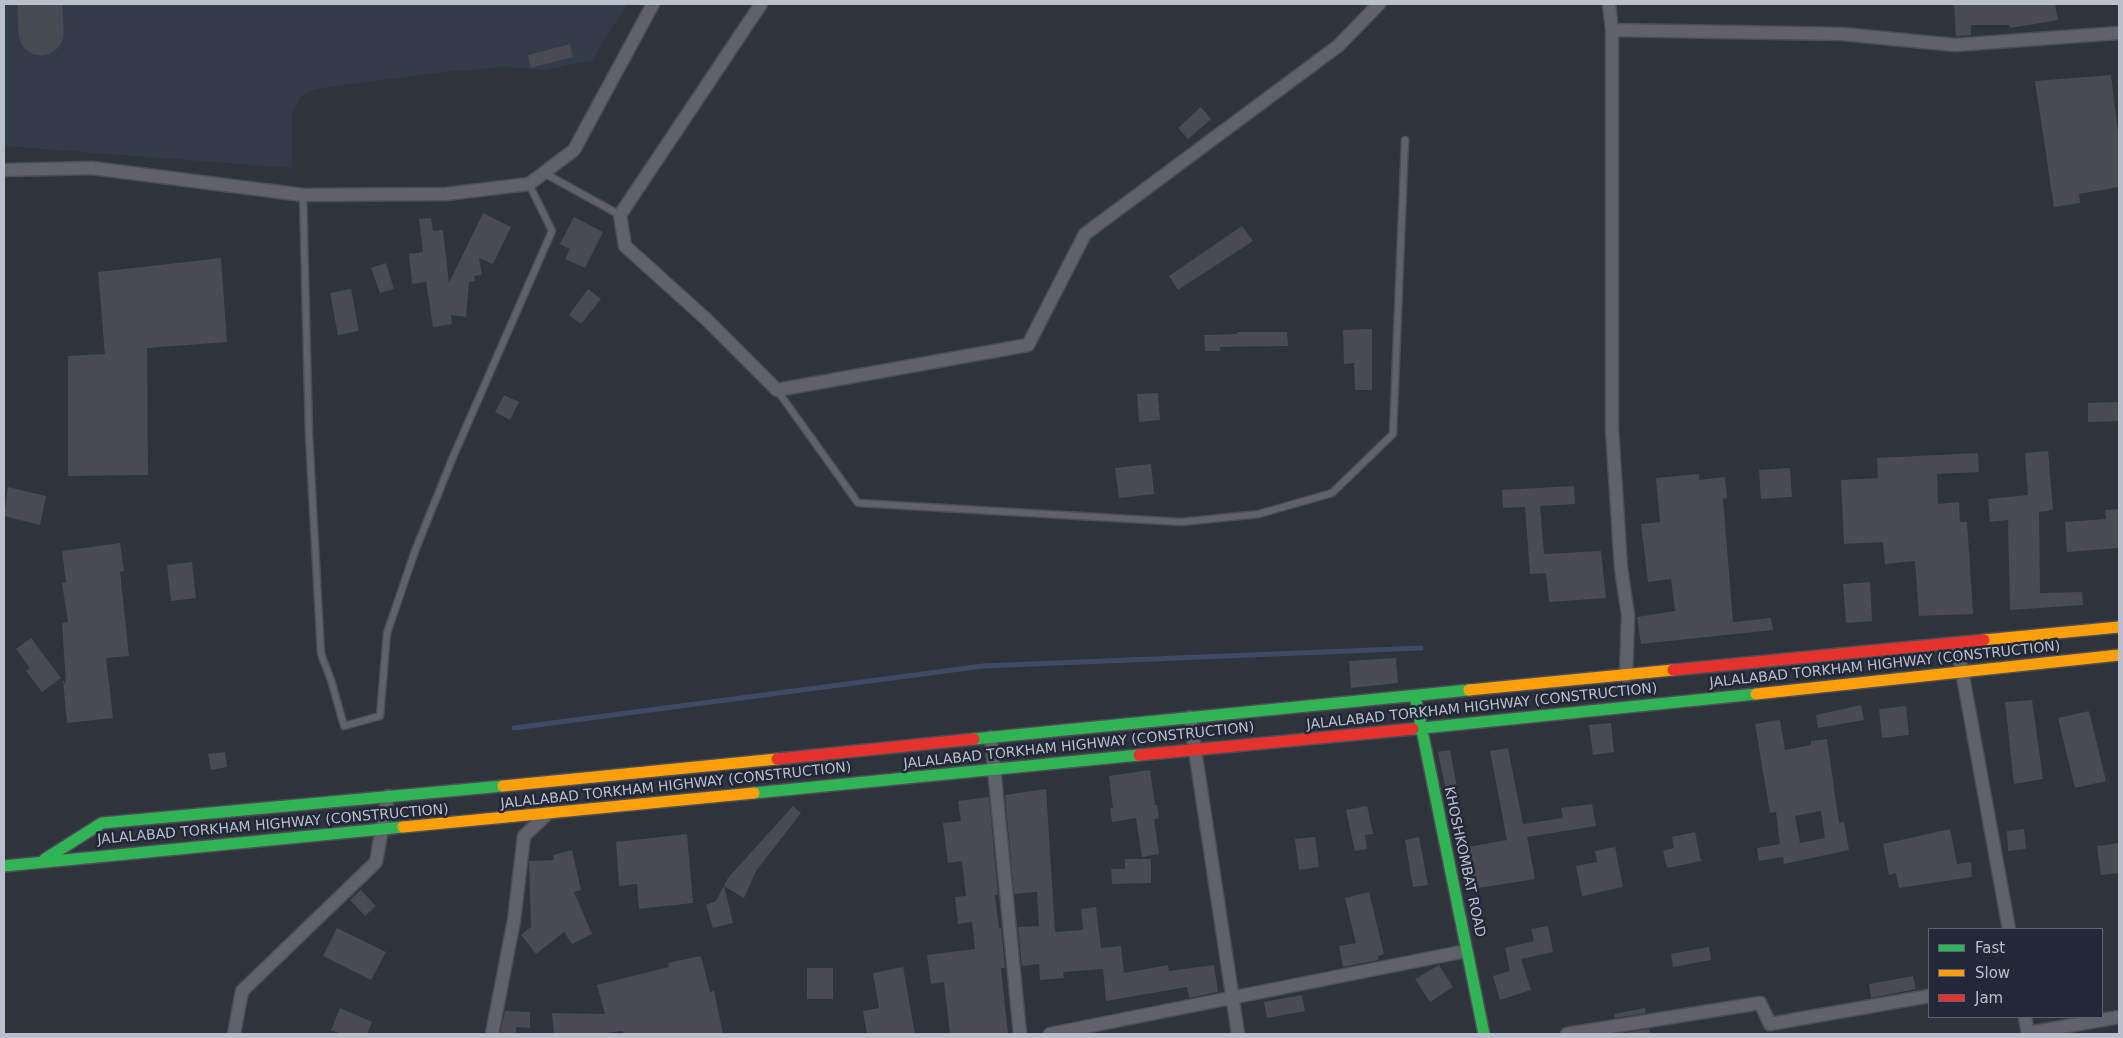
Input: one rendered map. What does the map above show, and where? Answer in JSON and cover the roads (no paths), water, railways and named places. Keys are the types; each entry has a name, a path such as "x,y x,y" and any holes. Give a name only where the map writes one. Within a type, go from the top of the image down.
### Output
{"main road":[{"path":"42,862 102,823 534,783 1190,716 1626,676 2119,627"},
{"path":"2051,661 2102,629"},
{"name":"JALALABAD TORKHAM HIGHWAY (CONSTRUCTION)","path":"4,866 1421,728 1962,673 2051,661 2119,655"},
{"name":"KHOSHKOMBAT ROAD","path":"1415,696 1484,1034"},
{"path":"624,774 687,800"}],"street":[{"path":"4,170 92,168 303,195 446,194 529,184 574,150 653,4"},
{"path":"760,4 620,215 625,246 706,319 777,390 1028,345 1085,234 1338,46 1380,4"},
{"path":"1609,4 1612,30 1612,429 1622,568 1628,615 1626,676"},
{"path":"1612,30 1842,34 1956,46 2119,33"},
{"path":"1957,644 2009,928"},
{"path":"1190,716 1238,1034"},
{"path":"991,736 996,769 1020,1034"},
{"path":"234,1034 242,991 376,862 388,796"},
{"path":"492,1034 514,920 524,836 547,814"},
{"path":"1050,1034 1466,951"},
{"path":"1567,1034 1760,1003 1770,1024 1928,996"},
{"path":"2025,1018 2028,1034 2119,1016"}],"lane":[{"path":"777,390 858,503 1182,522 1259,514 1332,493 1392,434 1406,140"},
{"path":"544,173 620,215"},
{"path":"303,195 310,435 321,654 332,680 344,726 380,716 388,633 415,551 453,457 552,231 529,184"}],"waterway":[{"path":"514,728 983,666 1421,648"}]}
